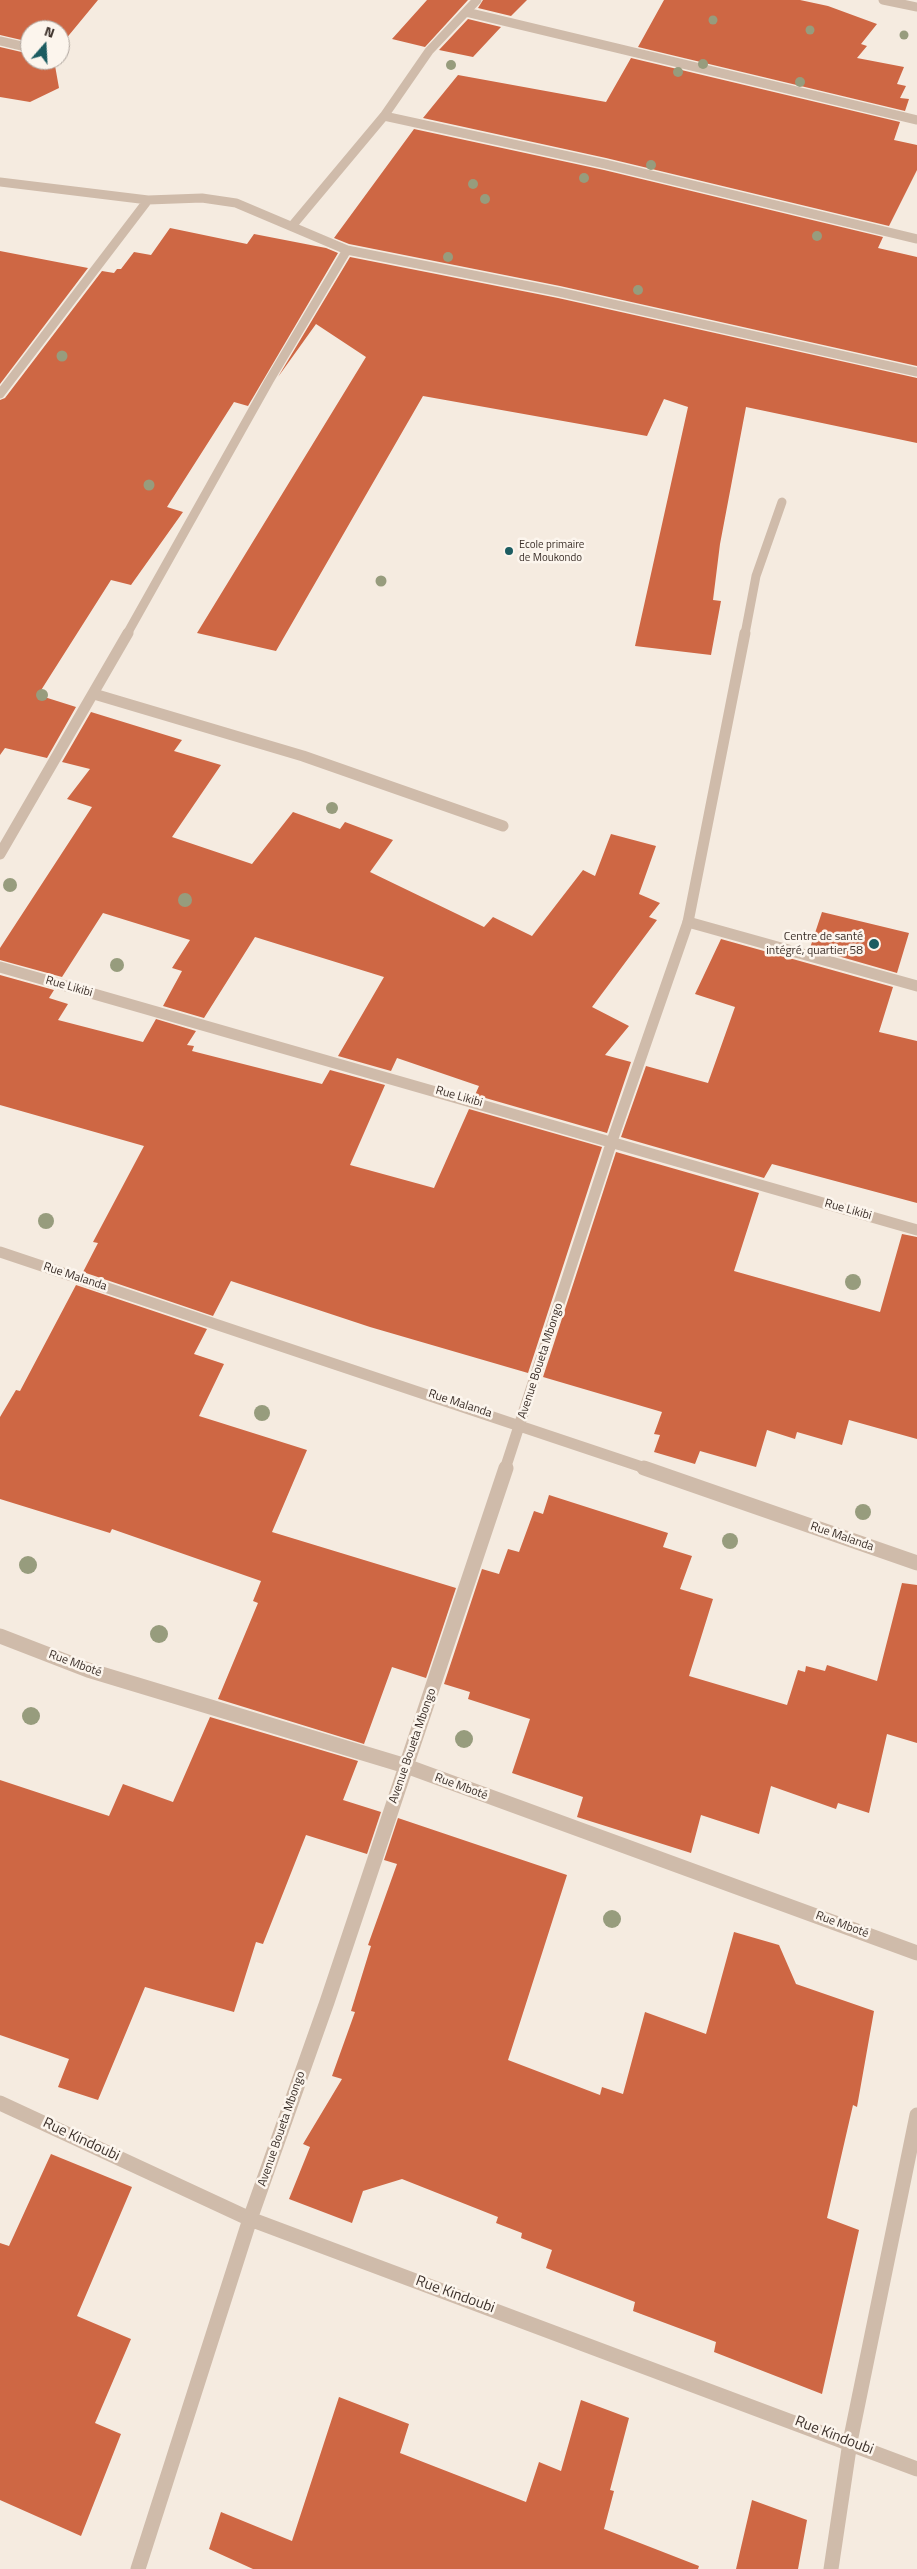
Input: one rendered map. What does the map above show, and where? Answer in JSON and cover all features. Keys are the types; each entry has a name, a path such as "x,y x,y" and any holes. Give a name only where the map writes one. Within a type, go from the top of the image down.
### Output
{"street":[{"path":"292,226 384,116 430,52 477,0"},
{"path":"883,0 917,7"},
{"path":"466,12 917,120"},
{"path":"0,40 20,45"},
{"path":"384,116 605,164 917,239"},
{"path":"0,182 148,200 202,198 236,202 347,250 559,292 917,372"},
{"path":"0,394 148,200"},
{"path":"0,854 94,694 269,380 347,250"},
{"name":"Avenue Boueta Mbongo","path":"138,2569 250,2219 327,2002 520,1425 612,1141 688,922 756,576 782,502"},
{"path":"94,694 303,756 504,826"},
{"path":"688,922 917,986"},
{"name":"Rue Likibi","path":"0,967 917,1230"},
{"name":"Rue Malanda","path":"0,1252 520,1425 917,1563"},
{"name":"Rue Mboté","path":"0,1636 88,1670 406,1766 917,1953"},
{"name":"Rue Kindoubi","path":"0,2103 250,2219 850,2442 917,2469"},
{"path":"831,2569 850,2442 917,2115"}],"building":[{"path":"0,0 98,0 70,34 70,20 20,20 20,40 0,35"},
{"path":"427,0 468,0 425,47 392,39"},
{"path":"483,0 527,0 511,16 478,8"},
{"path":"664,0 800,0 828,6 877,24 861,44 867,46 857,58 904,67 897,84 906,86 900,98 909,99 905,111 638,47"},
{"path":"468,19 501,27 473,57 439,50"},
{"path":"0,47 20,52 20,70 56,70 59,88 30,102 0,97"},
{"path":"631,58 900,122 894,140 917,145 917,170 889,226 606,158 423,118 458,75 606,102"},
{"path":"414,129 604,170 883,237 878,248 917,257 917,366 560,286 349,244 334,238"},
{"path":"170,228 247,244 254,234 326,248 338,253 248,406 234,402 167,507 183,512 131,585 111,580 38,695 76,707 47,758 5,748 0,755 0,400 5,398 102,271 114,273 117,269 121,269 134,252 151,255"},
{"path":"0,251 88,268 0,384"},
{"path":"350,257 558,298 917,378 917,443 746,407 720,544 713,600 721,601 711,655 635,646 688,407 664,399 647,436 423,396 276,651 197,633 366,357 316,324 278,377"},
{"path":"91,712 182,740 174,751 221,765 172,837 252,864 293,812 340,829 345,822 393,840 370,872 484,927 493,917 532,936 583,870 595,876 611,834 656,846 639,894 660,903 649,917 657,920 592,1007 629,1026 605,1055 631,1062 607,1133 475,1095 479,1086 397,1058 391,1071 338,1056 384,977 255,937 204,1018 163,1006 182,971 172,968 190,940 103,913 62,977 0,960 0,948 92,807 67,799 90,769 62,762"},
{"path":"822,912 909,933 897,973 810,948"},
{"path":"721,939 893,987 879,1032 917,1041 917,1203 772,1164 764,1178 621,1137 646,1066 708,1083 735,1007 695,994"},
{"path":"0,975 54,990 49,998 68,1004 58,1020 143,1042 156,1019 196,1031 187,1045 194,1046 192,1051 322,1084 330,1070 385,1085 350,1165 434,1188 469,1109 602,1147 528,1373 370,1327 231,1281 213,1316 83,1272 98,1243 93,1242 144,1146 0,1105"},
{"path":"616,1152 759,1193 734,1271 880,1312 902,1234 917,1237 917,1439 849,1420 842,1445 797,1432 795,1439 767,1430 756,1467 700,1451 695,1464 654,1452 660,1435 654,1434 662,1412 543,1377"},
{"path":"76,1285 207,1329 194,1354 224,1364 199,1416 307,1450 272,1532 456,1588 426,1678 392,1667 364,1744 218,1699 258,1603 253,1601 261,1581 112,1529 110,1533 0,1499 0,1417 16,1390 20,1391"},
{"path":"549,1495 668,1533 663,1547 692,1556 680,1589 713,1599 689,1676 787,1705 798,1670 805,1672 806,1666 825,1671 827,1665 877,1681 902,1583 917,1585 917,1743 887,1734 869,1813 838,1803 836,1809 771,1786 759,1834 701,1815 691,1853 577,1817 583,1797 512,1773 530,1719 468,1699 470,1692 444,1684 482,1569 499,1574 508,1549 519,1552 534,1511 543,1514"},
{"path":"210,1717 358,1761 343,1800 381,1812 367,1854 306,1835 263,1944 256,1942 234,2012 145,1987 98,2100 58,2087 69,2059 0,2035 0,1780 109,1816 123,1784 173,1802"},
{"path":"398,1818 567,1875 508,2060 600,2095 602,2087 623,2094 645,2012 706,2034 734,1932 779,1945 796,1984 874,2011 857,2107 853,2105 827,2218 859,2230 822,2394 714,2352 716,2342 633,2311 635,2302 546,2268 552,2250 521,2238 522,2233 496,2223 498,2217 402,2179 363,2191 352,2223 289,2199 310,2147 303,2144 342,2079 332,2076 355,2012 351,2011 371,1946 368,1945 397,1864 384,1860"},
{"path":"51,2154 132,2187 77,2316 131,2339 95,2423 121,2434 81,2536 0,2500 0,2243 9,2246"},
{"path":"339,2397 409,2424 400,2453 526,2502 539,2462 561,2471 581,2400 629,2418 610,2490 614,2491 604,2529 699,2566 698,2569 253,2569 209,2549 221,2512 292,2541"},
{"path":"752,2500 807,2520 798,2569 736,2569"}],"place":[{"name":"Ecole primaire de Moukondo","path":"509,551"},
{"name":"Centre de santé intégré, quartier 58","path":"874,944"}]}
